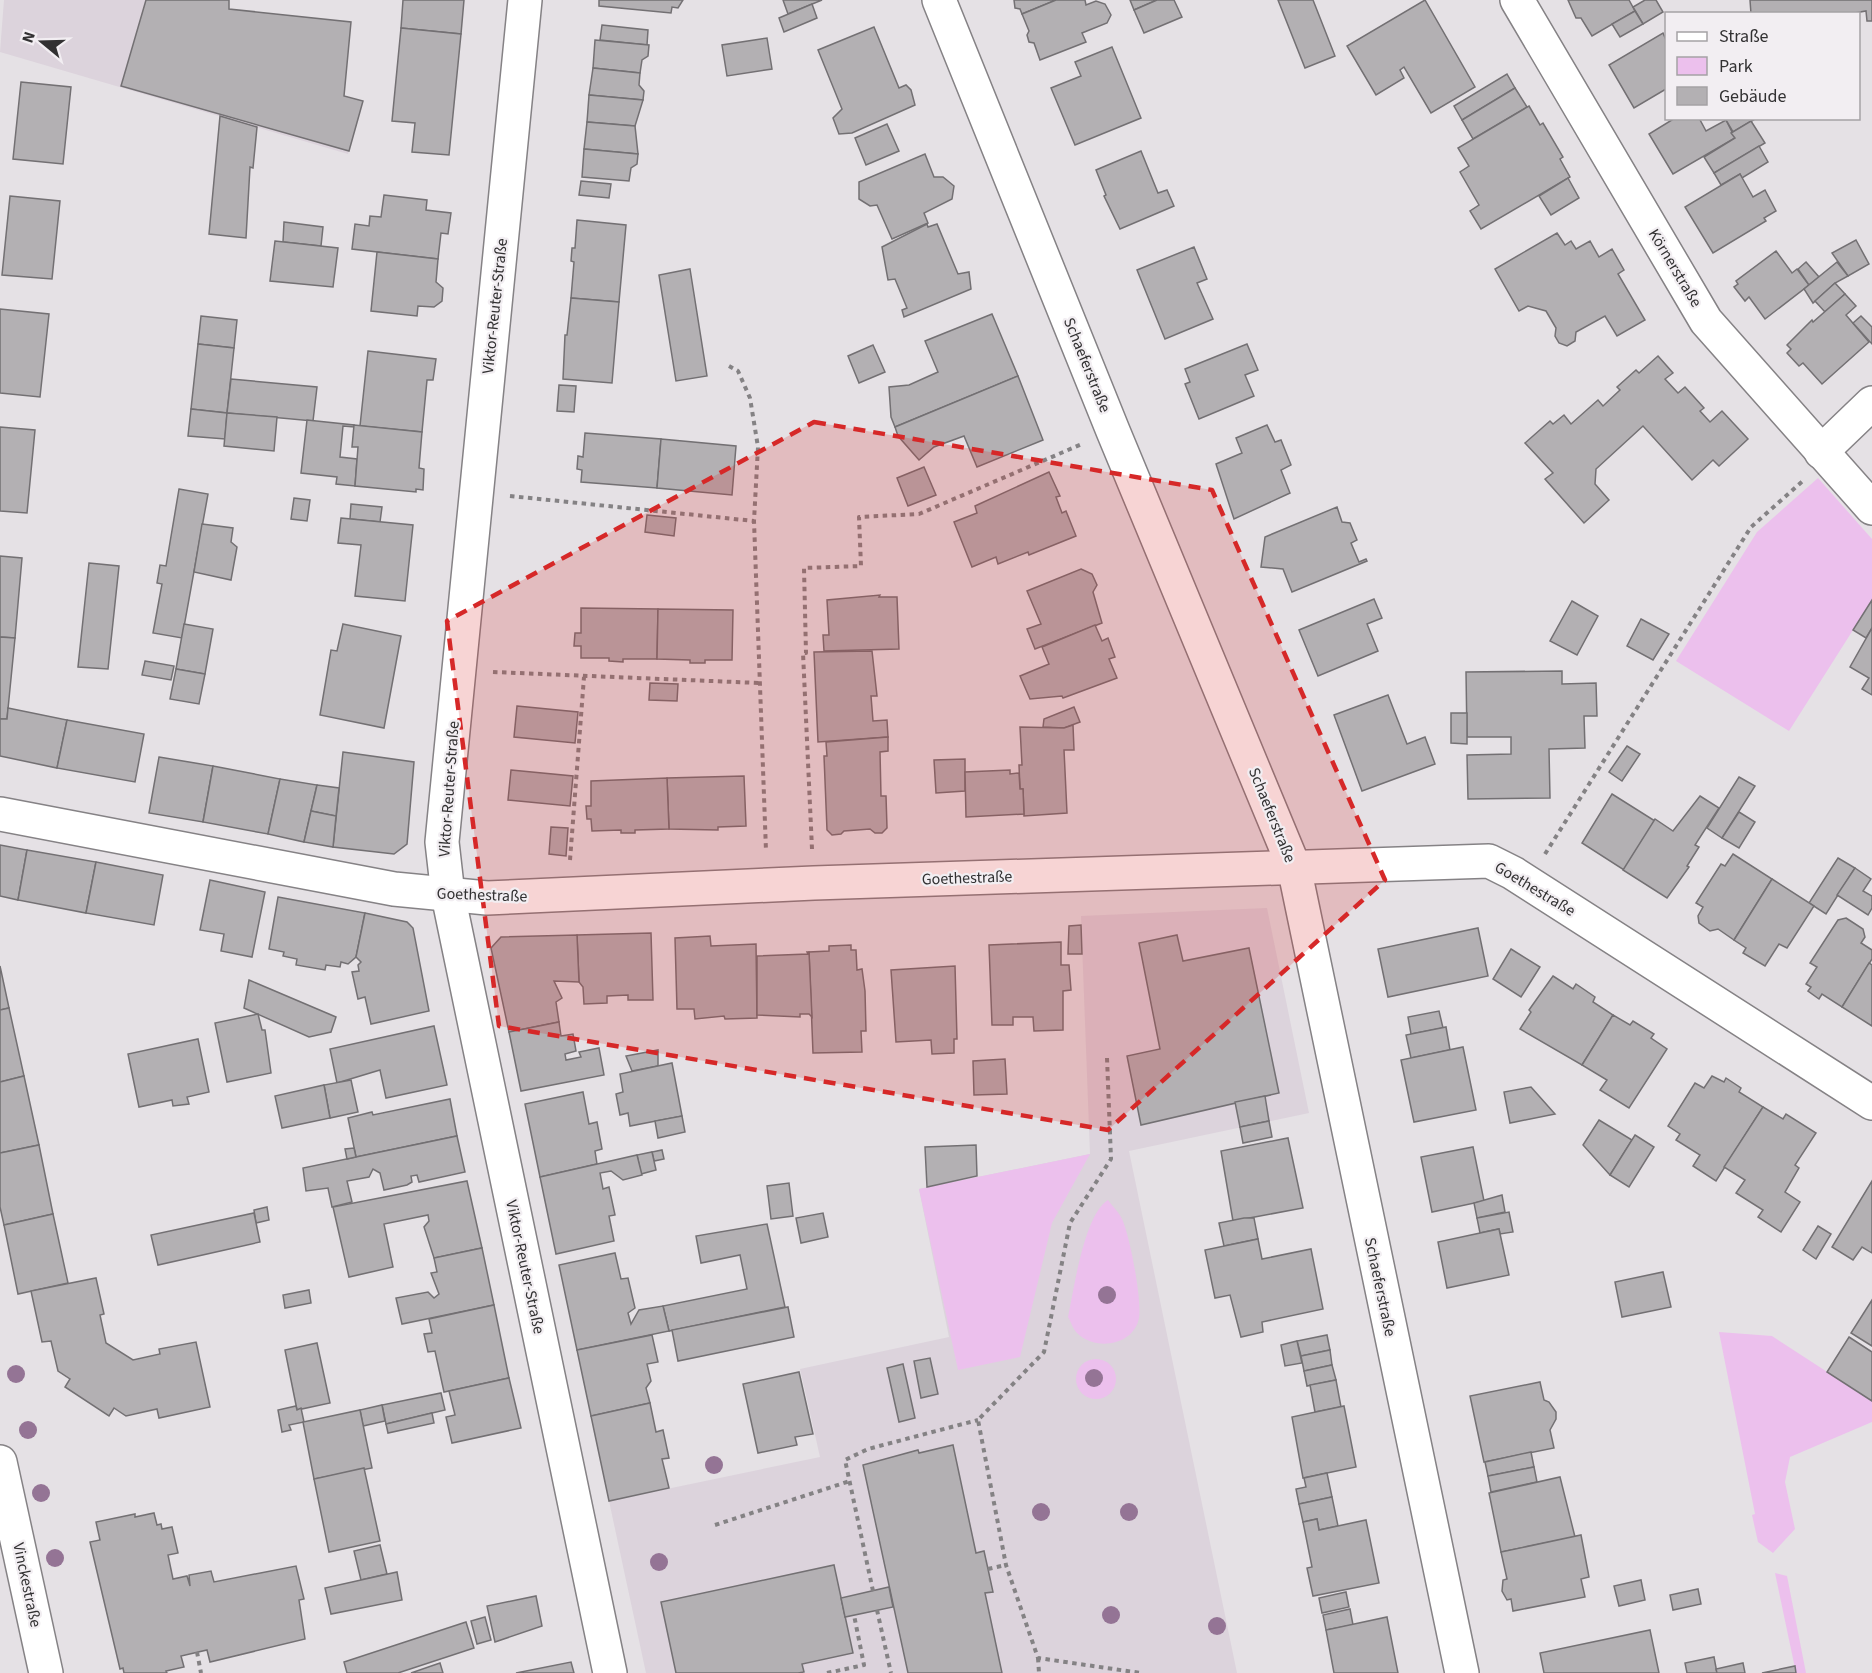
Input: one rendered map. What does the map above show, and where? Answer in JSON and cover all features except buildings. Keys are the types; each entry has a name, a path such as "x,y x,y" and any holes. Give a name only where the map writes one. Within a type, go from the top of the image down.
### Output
{"street":[{"name":"Viktor-Reuter-Straße","path":"525,0 442,842 448,895 610,1673"},
{"name":"Schaeferstraße","path":"939,0 1113,431 1294,867 1462,1673"},
{"name":"Körnerstraße","path":"1517,0 1706,321 1872,508"},
{"path":"1821,452 1872,404"},
{"name":"Goethestraße","path":"0,814 394,889 486,898 814,883 1489,861 1527,882 1872,1103"},
{"name":"Vinckestraße","path":"0,1462 46,1673"}],"path":[{"path":"729,366 738,371 750,398 756,437 754,521 767,885"},
{"path":"814,883 803,653 806,653 804,568 861,566 859,517 919,514 1113,431"},
{"path":"1527,882 1751,527 1812,472 1821,452"},
{"path":"477,492 754,521"},
{"path":"459,670 759,683"},
{"path":"567,896 584,676"},
{"path":"873,1591 844,1460 868,1449 978,1420 1044,1352 1070,1223 1112,1160 1107,1058"},
{"path":"978,1420 1005,1565 1038,1658 1039,1673"},
{"path":"715,1525 850,1481"},
{"path":"988,1569 1005,1565"},
{"path":"877,1610 891,1673"},
{"path":"827,1673 864,1665 854,1615"},
{"path":"197,1652 201,1673"},
{"path":"1038,1658 1141,1673"}],"highlighted area":[{"path":"814,422 1212,490 1385,880 1108,1130 499,1026 447,621"}],"shaded area":[{"path":"4,0 229,0 229,9 351,22 344,96 363,101 348,154 0,52"},
{"path":"1267,908 1309,1113 1129,1151 1237,1673 646,1673 609,1501 820,1457 800,1369 949,1337 919,1189 1090,1154 1081,916"}],"green space":[{"path":"1818,478 1872,539 1872,600 1789,731 1676,661 1757,532"},
{"path":"1090,1154 1052,1223 1020,1357 958,1370 919,1189"},
{"path":"1108,1200 1121,1216 1125,1227 1135,1268 1139,1318 1136,1327 1122,1340 1104,1344 1085,1339 1077,1333 1068,1317 1086,1236 1092,1221"},
{"path":"1719,1332 1772,1336 1872,1401 1872,1422 1790,1457 1785,1482 1795,1529 1773,1553 1758,1542 1752,1515 1755,1514"},
{"path":"1096,1359 1110,1365 1116,1379 1110,1393 1096,1399 1082,1393 1076,1379 1082,1365"},
{"path":"1775,1573 1787,1576 1806,1673 1796,1673"}]}
